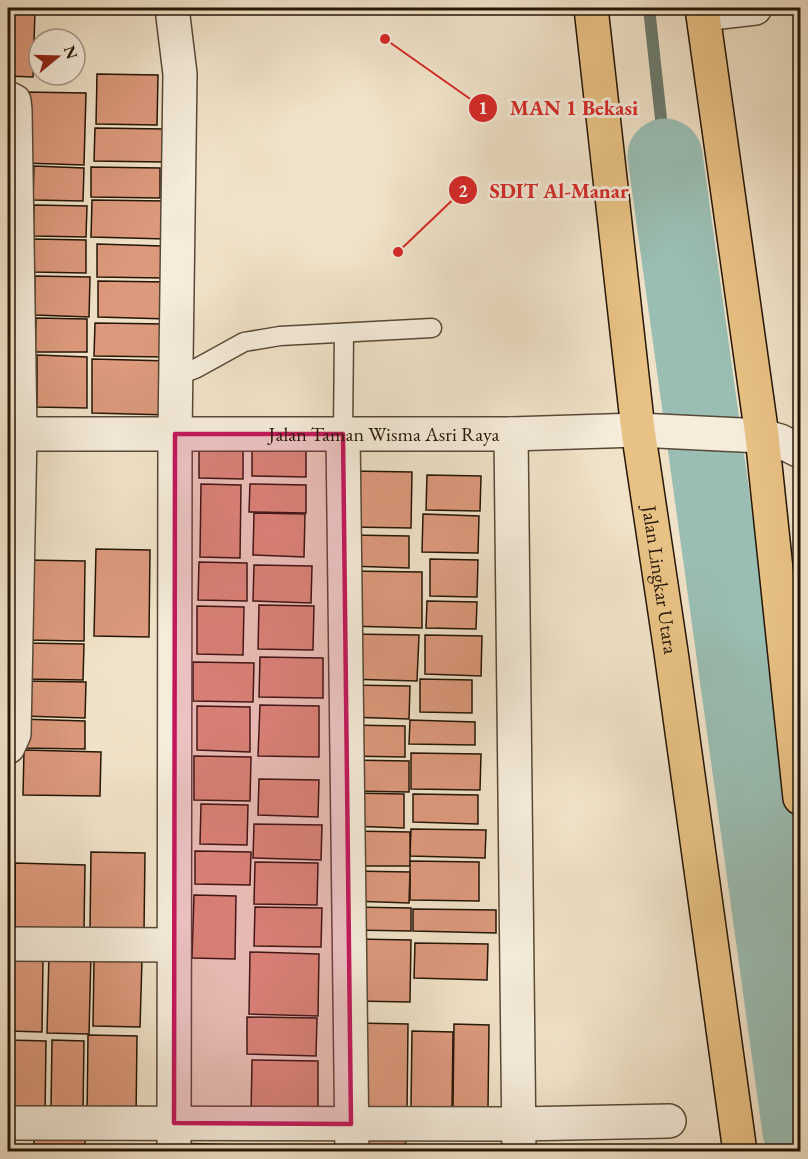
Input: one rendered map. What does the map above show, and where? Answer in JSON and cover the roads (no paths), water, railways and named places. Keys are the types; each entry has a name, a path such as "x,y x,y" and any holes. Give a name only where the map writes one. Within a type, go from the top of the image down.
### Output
{"main road":[{"name":"Jalan Lingkar Utara","path":"591,8 671,652 740,1152"},
{"path":"703,11 786,439 801,798"}],"street":[{"path":"172,8 180,74 175,434 174,1137"},
{"path":"703,11 754,8"},
{"path":"8,98 14,101 15,110 14,734 8,747"},
{"name":"Jalan Taman Wisma Asri Raya","path":"14,434 511,434 643,430 786,439"},
{"path":"343,434 351,1138"},
{"path":"511,434 519,1138"},
{"path":"8,944 174,945"},
{"path":"17,1132 174,1137 519,1138 669,1121"}],"lane":[{"path":"176,376 195,369 244,342 280,336 432,328"},
{"path":"343,434 344,333"}],"waterway":[{"path":"649,8 665,156"},
{"path":"665,156 800,1131"}],"place":[{"name":"MAN 1 Bekasi","path":"385,39"},
{"name":"SDIT Al-Manar","path":"398,252"}]}
